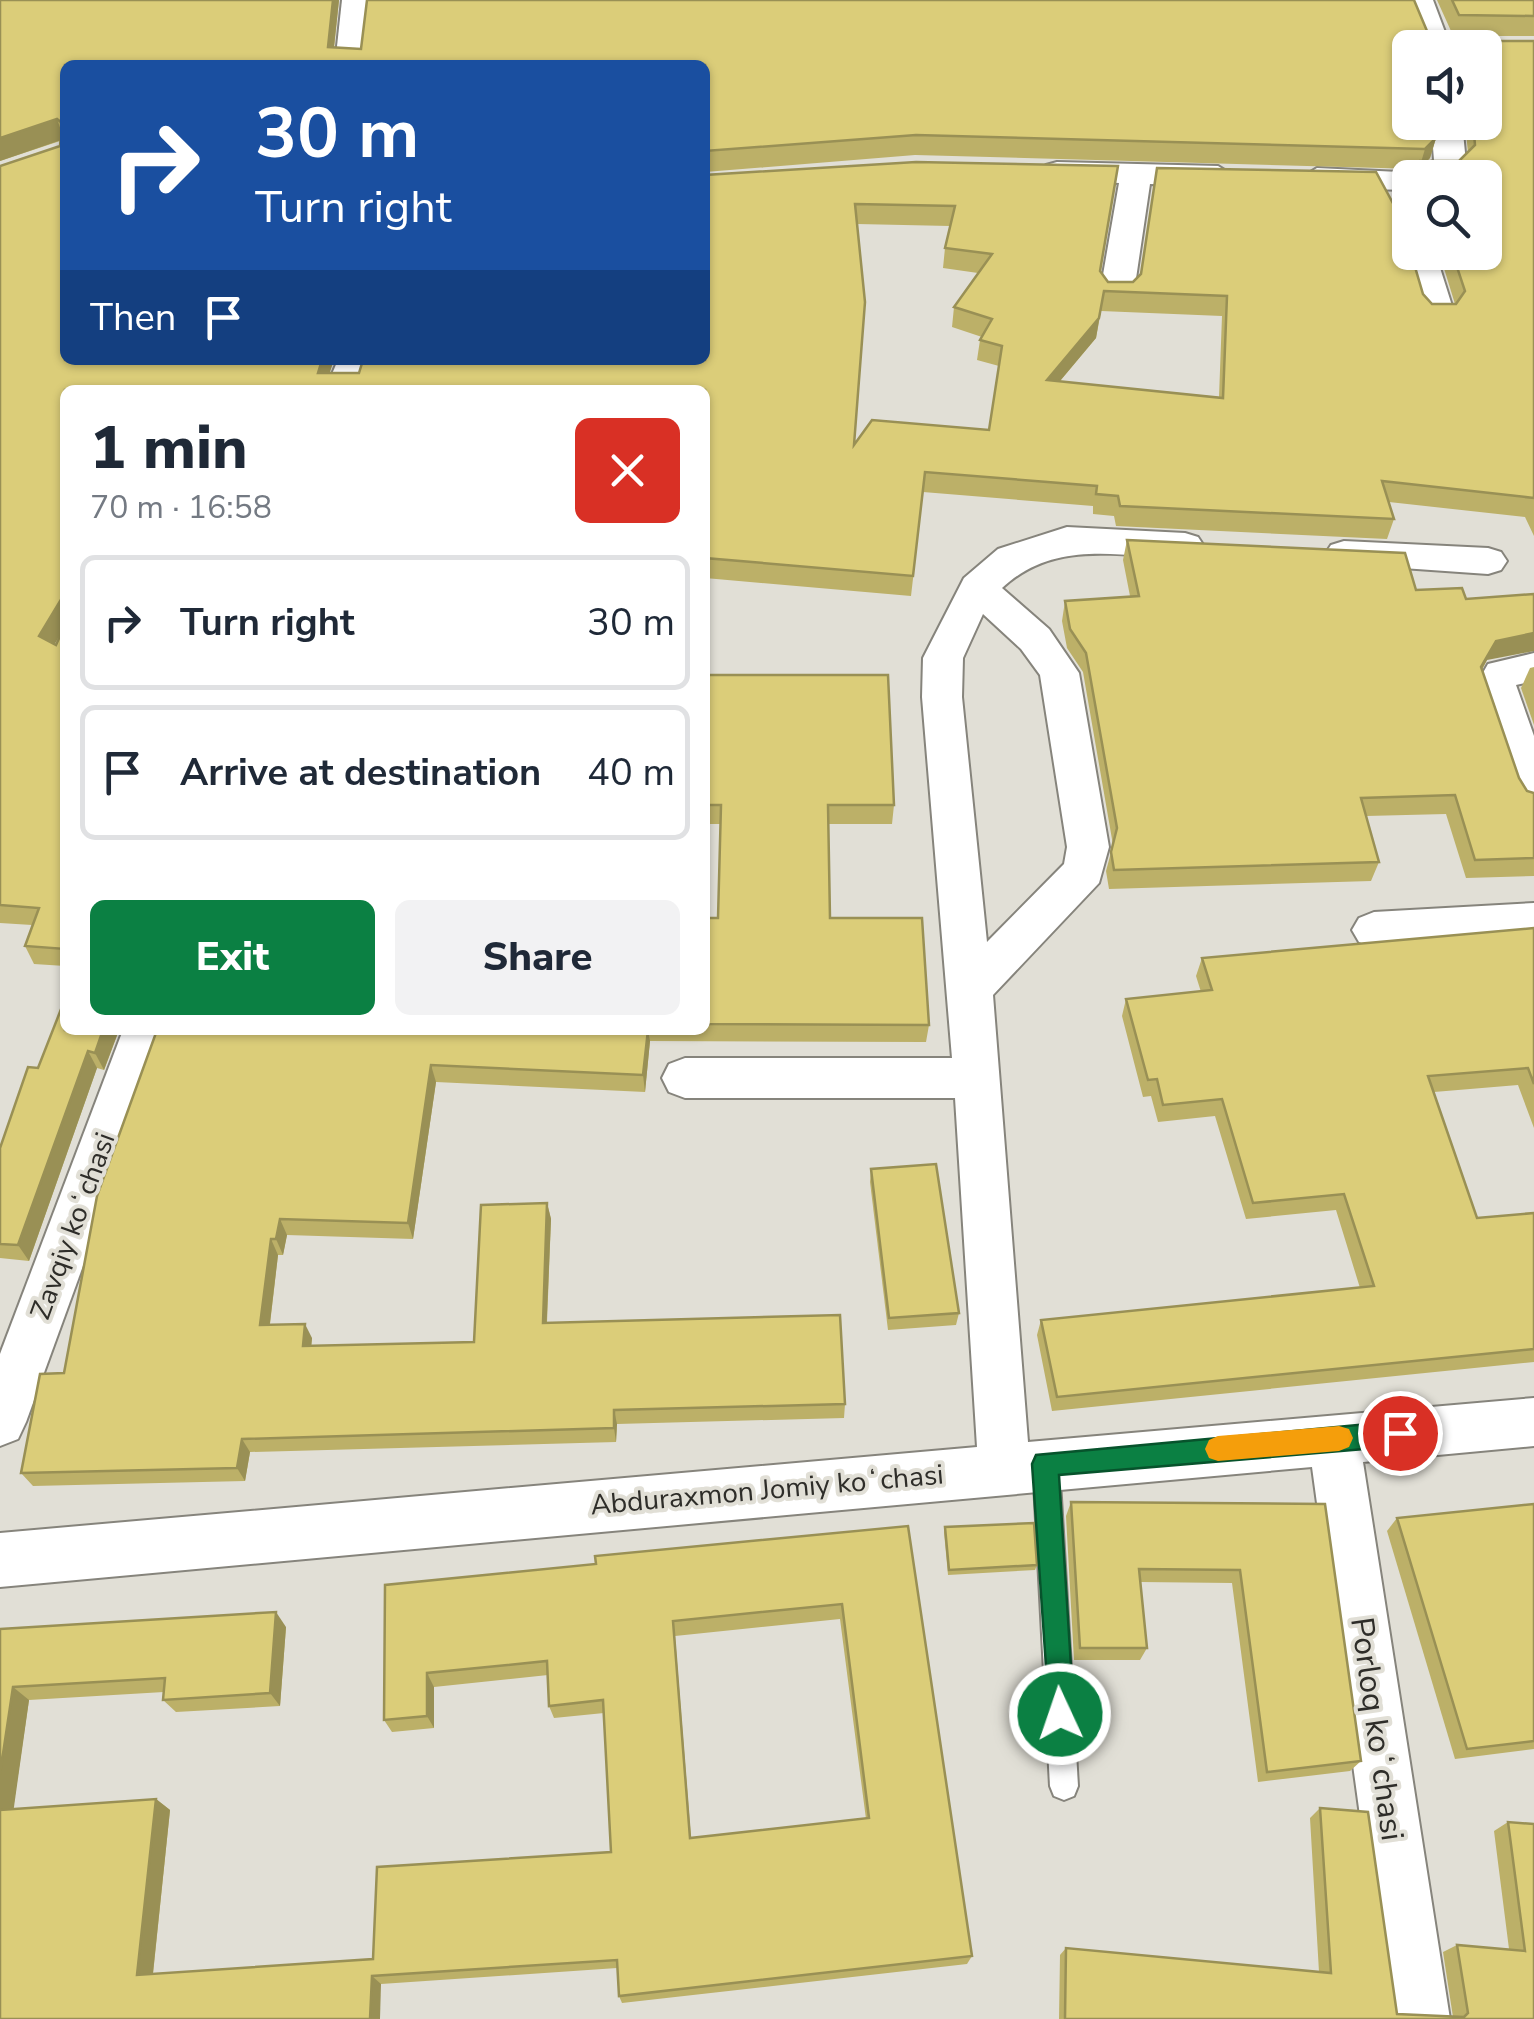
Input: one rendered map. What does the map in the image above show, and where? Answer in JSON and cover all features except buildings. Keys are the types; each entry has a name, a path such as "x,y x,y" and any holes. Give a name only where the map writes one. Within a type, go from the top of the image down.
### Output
{"street":[{"path":"350,60 356,0"},
{"path":"1419,0 1431,30"},
{"path":"1025,172 1250,176"},
{"path":"1117,292 1136,174"},
{"path":"1288,177 1392,180"},
{"path":"1424,270 1437,312"},
{"path":"1024,1466 976,1078 942,697 943,658 978,588 1010,558 1067,540 1220,548"},
{"path":"1297,551 1488,561"},
{"path":"970,988 1084,871 1088,847 1059,673 1035,639 978,588"},
{"path":"1534,667 1502,674 1496,686 1534,794"},
{"path":"1374,930 1534,920"},
{"name":"Zavqiy koʻchasi","path":"0,1422 144,1035"},
{"path":"685,1078 976,1078"},
{"name":"Abduraxmon Jomiy koʻchasi","path":"0,1560 1534,1422"},
{"name":"Porloq koʻchasi","path":"1334,1439 1420,2019"}],"lane":[{"path":"1024,1466 1064,1786"}],"slow traffic":[{"path":"1218,1449 1339,1438"}],"route":[{"path":"1060,1714 1046,1464 1400,1433"}]}
